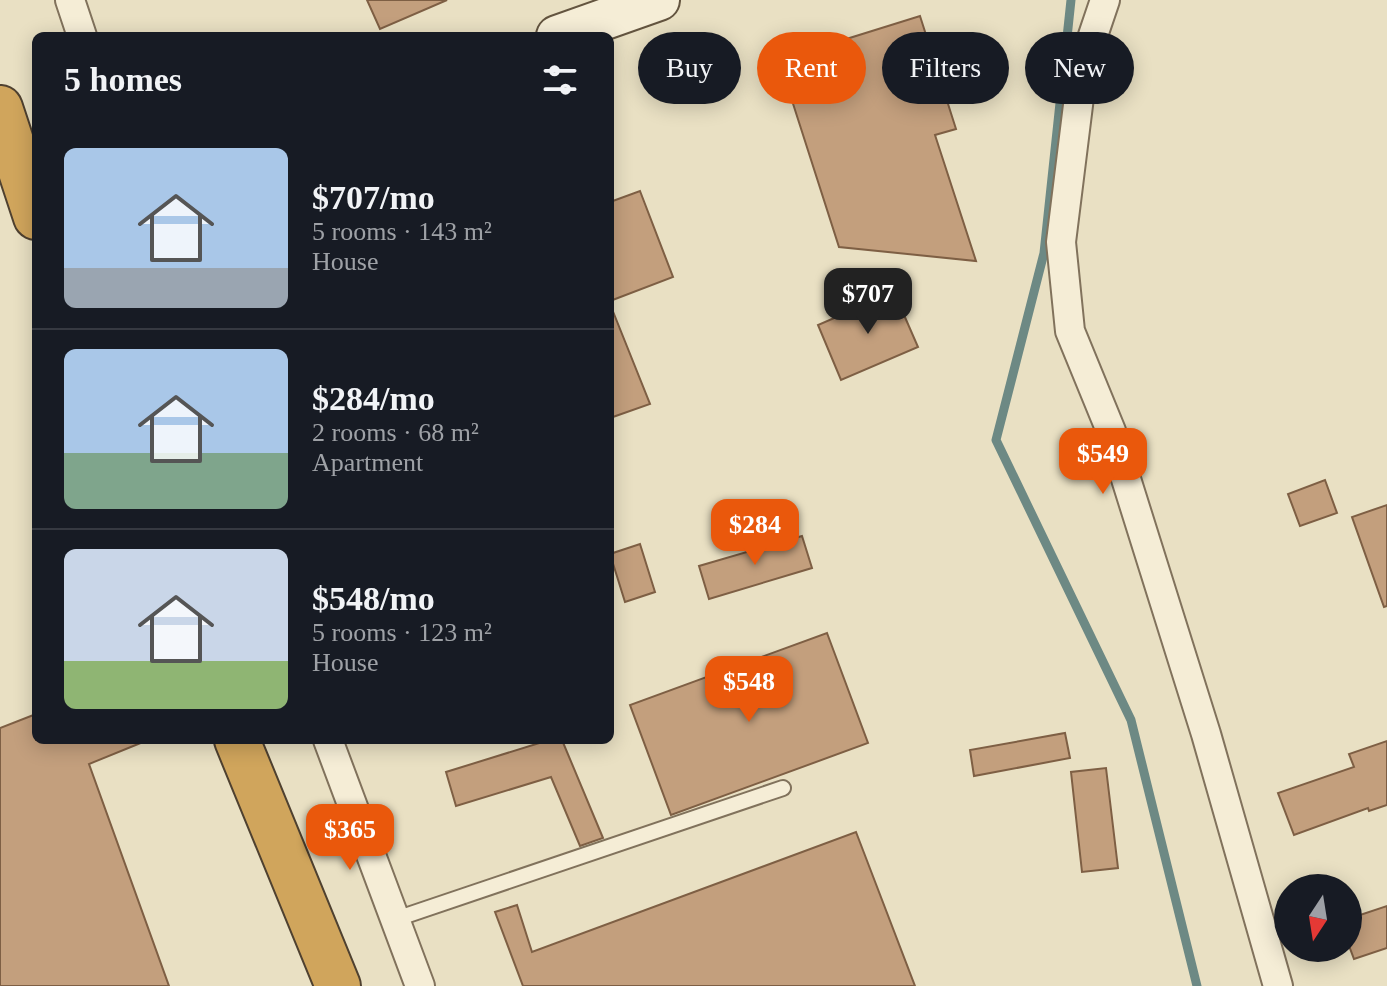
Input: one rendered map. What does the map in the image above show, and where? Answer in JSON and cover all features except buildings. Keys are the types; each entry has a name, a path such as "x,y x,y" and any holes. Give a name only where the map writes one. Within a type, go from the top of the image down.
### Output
{"highway":[{"path":"0,108 32,205"},
{"path":"239,744 338,986"}],"street":[{"path":"70,0 81,32"},
{"path":"568,32 659,0"},
{"path":"1105,0 1083,65 1061,242 1070,331 1111,431 1206,734 1278,986"},
{"path":"330,744 420,986"}],"lane":[{"path":"396,919 783,788"}],"waterway":[{"path":"1071,0 1044,253 996,440 1131,720 1197,986"}]}
